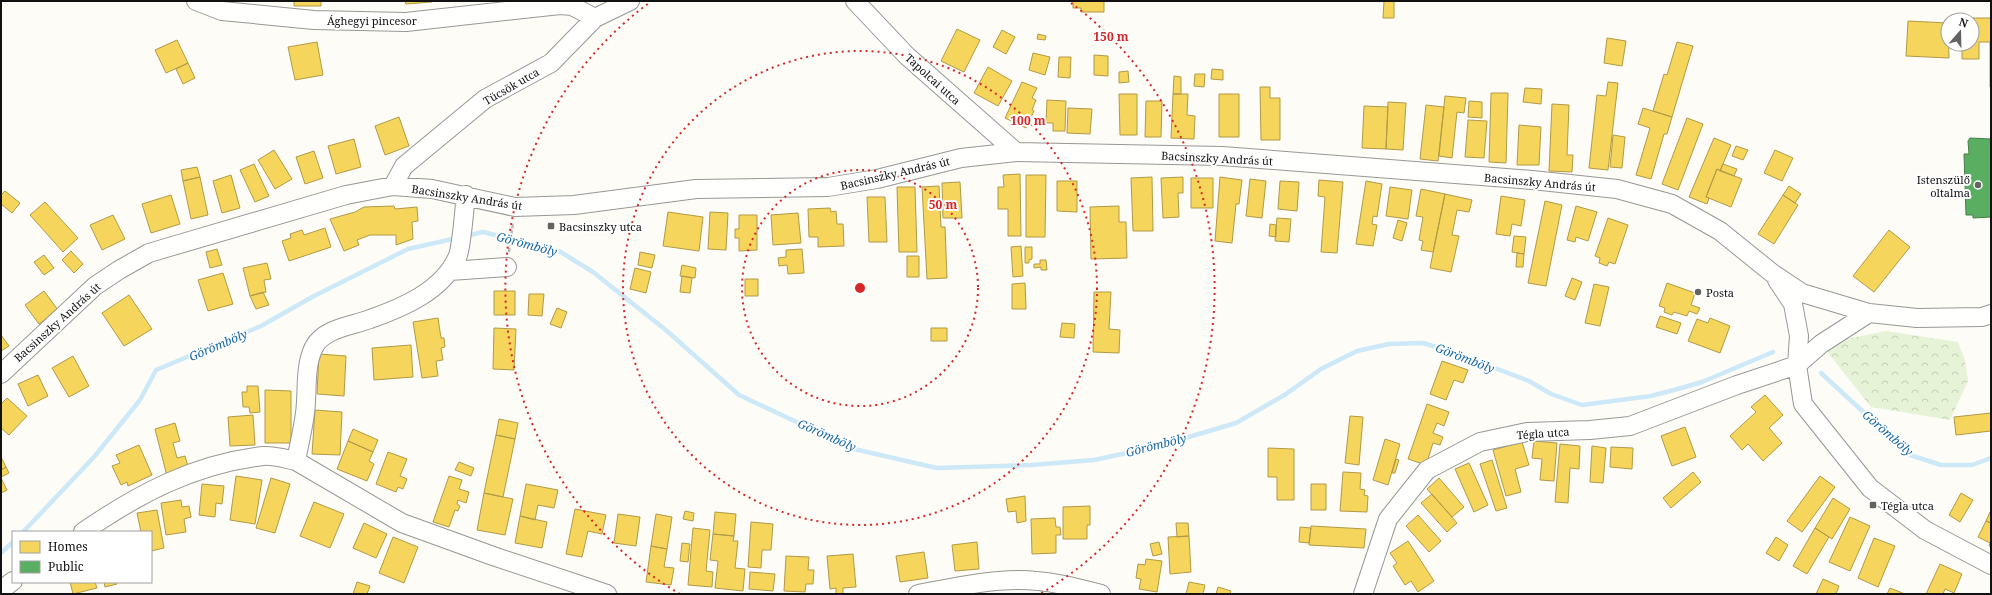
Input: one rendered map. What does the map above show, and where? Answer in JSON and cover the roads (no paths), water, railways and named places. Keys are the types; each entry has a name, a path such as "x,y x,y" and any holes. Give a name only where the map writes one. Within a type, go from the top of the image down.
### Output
{"street":[{"name":"Ághegyi pincesor","path":"196,1 222,11 314,20 406,22 560,5 572,6 595,18"},
{"name":"Tücsök utca","path":"393,186 404,166 485,99 551,63 595,18 630,1"},
{"name":"Tapolcai utca","path":"855,1 907,56 1016,152"},
{"name":"Bacsinszky András út","path":"1,374 95,286 149,253 346,195 393,186 432,189 466,195 515,207 574,205 696,189 828,187 877,179 961,158 1016,152 1222,156 1532,180 1617,189 1672,204 1720,231 1772,273"},
{"path":"296,461 306,413 308,374 315,346 331,330 369,320 405,306 430,290 454,264 466,195"},
{"path":"454,264 507,267"},
{"path":"1772,273 1802,293 1869,313 1917,318 1982,317 1991,314"},
{"path":"1772,273 1793,304 1800,336 1798,365 1803,404 1870,488 1925,530 1991,565"},
{"path":"1798,365 1821,344 1869,313"},
{"name":"Tégla utca","path":"1363,594 1388,519 1427,470 1480,442 1527,432 1590,430 1630,426 1737,385 1798,365"},
{"path":"84,531 120,506 164,483 214,466 264,456 296,461 402,523 499,559 607,594"},
{"path":"918,594 972,584 1019,580 1063,584 1101,594"},
{"path":"1,590 12,582"}],"waterway":[{"name":"Görömböly","path":"466,236 483,232 559,251 593,272 667,331 739,395 854,449 937,468 1031,465 1094,460 1155,447 1236,423 1286,394 1321,369 1357,351 1389,344 1423,343 1450,351 1529,381 1551,394 1582,405 1651,396 1674,390 1702,382 1773,352"},
{"name":"Görömböly","path":"24,531 94,457 140,400 156,370 261,326 314,296 408,249 457,238"},
{"name":"Görömböly","path":"1821,373 1910,455 1941,465 1972,465 1991,458"},
{"name":"Görömböly","path":"1,553 12,543"}],"place":[{"name":"Istenszülő oltalma","path":"1978,185"},
{"name":"Bacsinszky utca","path":"551,226"},
{"name":"Posta","path":"1698,292"},
{"name":"Tégla utca","path":"1873,505"}]}
